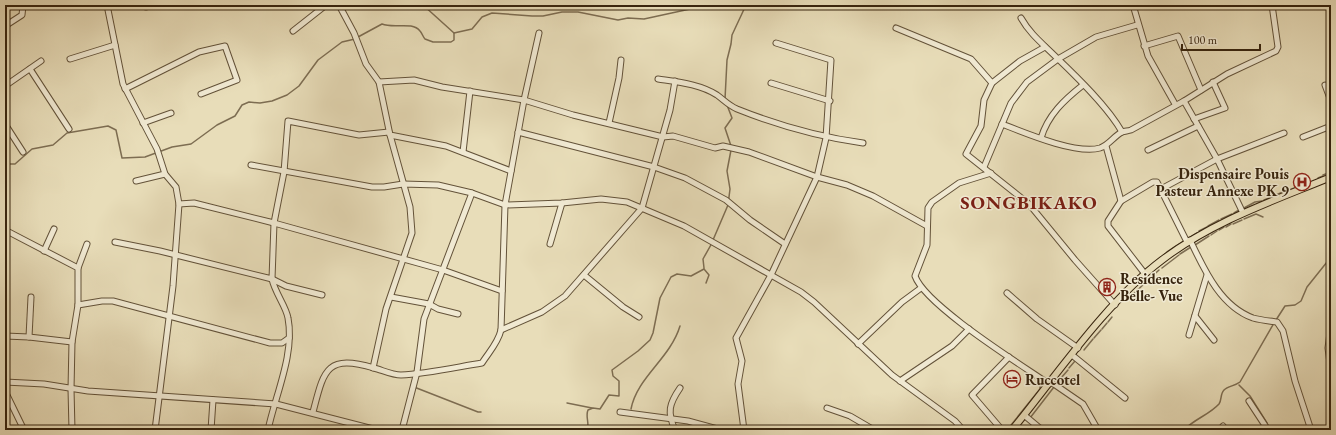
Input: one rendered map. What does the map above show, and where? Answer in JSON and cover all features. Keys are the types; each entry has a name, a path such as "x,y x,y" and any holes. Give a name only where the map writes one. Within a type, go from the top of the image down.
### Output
{"main road":[{"path":"1012,430 1072,355 1115,305 1145,274 1189,241 1211,228 1243,213 1331,177"}],"street":[{"path":"5,26 22,15 23,5"},
{"path":"107,5 125,89 157,149 165,174 176,187 179,204 169,316 155,430"},
{"path":"293,31 326,5"},
{"path":"339,5 354,33 366,64 379,82 390,133 412,215 412,233 386,309 373,368"},
{"path":"1133,5 1137,25 1151,64 1175,104"},
{"path":"1002,124 1041,138 1070,146 1089,150 1106,146 1122,132 1131,130 1227,74 1276,51 1278,47 1276,24 1272,5"},
{"path":"1021,18 1028,30 1083,85 1122,132"},
{"path":"984,167 1014,98 1027,82 1058,59 1100,35 1137,25"},
{"path":"896,28 971,59 992,83"},
{"path":"313,412 321,383 332,366 343,362 351,362 396,374 482,363 499,337 502,291 504,204 524,100 539,33"},
{"path":"1144,46 1178,36 1201,90"},
{"path":"744,430 738,384 742,361 736,338 771,275 817,176 826,138 830,101 831,60 776,43"},
{"path":"70,59 115,45"},
{"path":"125,89 199,52 225,46 237,80 201,94"},
{"path":"1045,47 1020,61 992,83 984,100 981,126 966,154 1029,204 1075,260 1115,305"},
{"path":"609,123 619,78 621,60"},
{"path":"5,86 41,61"},
{"path":"30,69 69,129"},
{"path":"658,79 675,81 703,89 717,95 730,106 740,110 826,138 863,143"},
{"path":"379,82 414,80 442,87 524,100 573,115 663,137 672,136 715,148 723,146 749,152 861,190 927,226"},
{"path":"500,330 552,306 565,296 642,208 663,137 675,81"},
{"path":"1194,119 1225,108 1213,82"},
{"path":"772,83 830,101"},
{"path":"1041,138 1047,121 1064,101 1083,85"},
{"path":"1324,85 1331,101"},
{"path":"462,152 470,91"},
{"path":"1184,100 1217,160 1243,213"},
{"path":"143,123 171,113"},
{"path":"268,430 276,404 289,338 287,314 275,291 272,279 274,223 284,172 288,121 359,135 390,133 437,144 510,171"},
{"path":"5,124 23,152"},
{"path":"1148,150 1198,126"},
{"path":"1303,137 1331,126"},
{"path":"518,132 654,167 698,184 726,200 750,220 785,244"},
{"path":"1161,189 1217,160 1284,133"},
{"path":"1106,146 1121,201"},
{"path":"251,165 372,187 403,184 438,185 472,193 504,204 562,203 601,199 622,201 642,208 704,236 814,302 900,381 955,422 963,430"},
{"path":"991,173 959,183 932,202 928,208 927,245 915,276 921,288 968,329 1082,404 1098,430"},
{"path":"136,181 165,174"},
{"path":"1145,274 1108,226 1108,221 1121,201 1155,182 1161,189 1207,275 1234,306 1252,317 1277,322 1280,325 1283,331 1295,381 1311,430"},
{"path":"402,430 417,372 424,318 472,193"},
{"path":"179,204 194,203 274,223 443,270 502,291"},
{"path":"550,244 562,203"},
{"path":"44,250 54,229"},
{"path":"5,230 78,268"},
{"path":"115,242 272,279 286,286 322,295"},
{"path":"72,430 70,389 72,342 78,305 78,268 87,244"},
{"path":"584,274 622,307 638,316"},
{"path":"1188,335 1207,275"},
{"path":"858,344 902,302 921,288"},
{"path":"1007,293 1037,319 1078,348"},
{"path":"29,336 31,297"},
{"path":"391,297 429,304 438,310 458,314"},
{"path":"78,305 102,301 114,301 270,343 282,343 289,338"},
{"path":"1195,316 1214,340"},
{"path":"1331,325 1328,348 1331,371"},
{"path":"900,381 952,346 968,329"},
{"path":"5,336 29,336 72,342"},
{"path":"1072,355 1125,398"},
{"path":"1002,430 972,398 972,395 1009,357"},
{"path":"5,382 44,384 70,389 276,404 313,412 365,428 377,430"},
{"path":"675,430 670,419 669,409 680,388"},
{"path":"5,392 24,430"},
{"path":"211,430 213,400"},
{"path":"1249,401 1268,430"},
{"path":"827,408 850,416 873,430"},
{"path":"620,412 688,421 721,430"},
{"path":"1024,415 1042,430"}],"waterway":[{"path":"423,5 454,33 472,29 482,17 492,13 543,16 562,12 578,12 618,20 628,18 644,19 690,9 695,5"},
{"path":"725,99 727,60 732,35 746,5"},
{"path":"358,37 382,24 392,26 412,26 417,28 425,39 433,42 451,42 454,40 454,33"},
{"path":"5,164 15,164 32,149 53,145 67,133 108,126 116,130 122,158 145,157 172,147 191,144 217,125 235,116 242,105 249,102 260,103 272,101 287,95 299,86 318,60 342,42 355,39"},
{"path":"727,105 732,118 725,128 731,146"},
{"path":"713,240 728,205 730,189 727,171 731,150"},
{"path":"1323,175 1331,172"},
{"path":"1318,178 1323,176"},
{"path":"1289,190 1297,187"},
{"path":"1274,196 1287,190"},
{"path":"1264,200 1272,197"},
{"path":"1244,208 1255,202 1262,201"},
{"path":"1234,213 1239,210"},
{"path":"1221,219 1232,214"},
{"path":"1244,219 1256,214 1263,217"},
{"path":"1208,226 1219,220"},
{"path":"1233,224 1242,220"},
{"path":"1226,227 1231,224"},
{"path":"1199,231 1207,227"},
{"path":"1219,230 1224,227"},
{"path":"1211,235 1217,231"},
{"path":"1189,238 1197,233"},
{"path":"1195,245 1209,236"},
{"path":"1167,252 1184,241"},
{"path":"704,268 703,259 712,243"},
{"path":"1180,254 1191,247"},
{"path":"1144,271 1166,253"},
{"path":"1162,268 1179,255"},
{"path":"1276,320 1285,306 1295,305 1301,301 1307,287 1331,257"},
{"path":"704,269 709,275 706,283"},
{"path":"587,430 588,410 593,408 600,409 609,395 619,396 619,381 613,376 612,370 650,340 653,333 660,298 671,277 677,274 691,276 704,269"},
{"path":"1130,297 1159,270"},
{"path":"1108,322 1112,317"},
{"path":"1102,329 1107,323"},
{"path":"1184,430 1215,408 1219,404 1224,390 1240,382 1274,323"},
{"path":"631,409 634,398 640,387 669,348 680,326"},
{"path":"1094,338 1101,330"},
{"path":"1084,350 1093,339"},
{"path":"1069,368 1075,361"},
{"path":"1061,378 1068,370"},
{"path":"1007,430 1040,389 1040,382"},
{"path":"1239,385 1250,396 1267,423"},
{"path":"414,387 481,412"},
{"path":"1030,418 1054,387"},
{"path":"567,403 592,408"}],"place":[{"name":"Dispensaire Pouis Pasteur Annexe PK 9","path":"1302,182"},
{"name":"Residence Belle- Vue","path":"1107,287"},
{"name":"Ruccotel","path":"1012,379"}],"district":[{"name":"SONGBIKAKO","path":"1029,202"}]}
